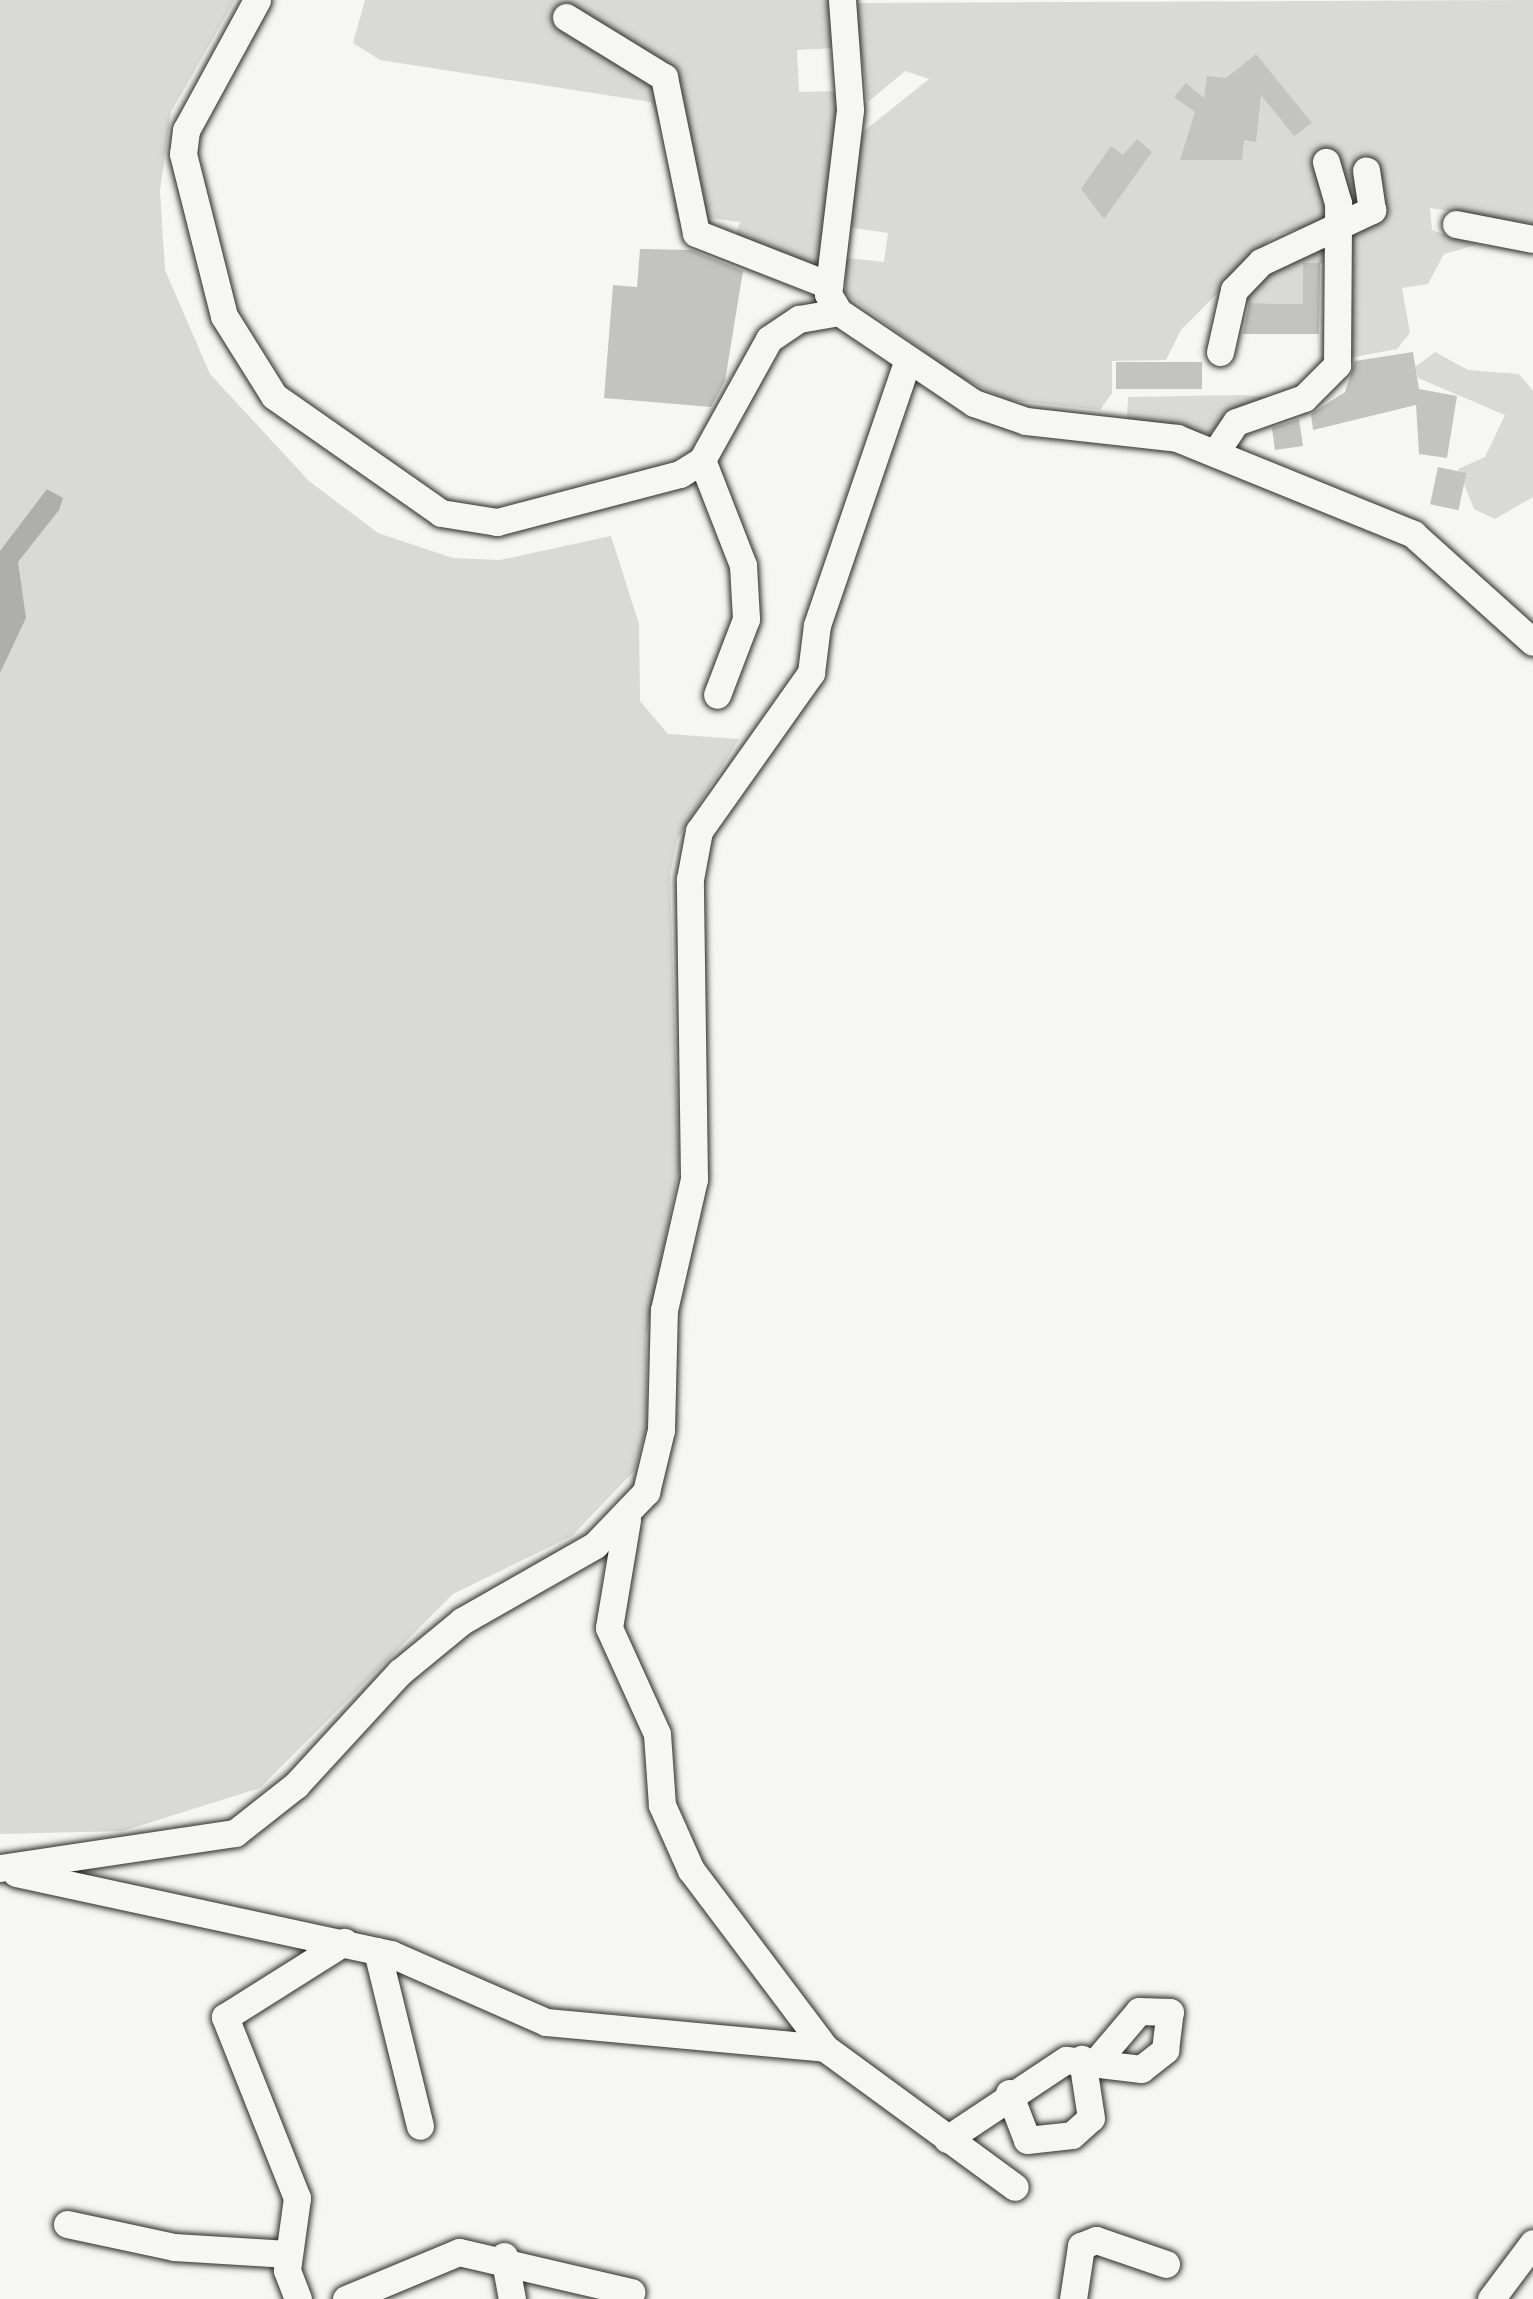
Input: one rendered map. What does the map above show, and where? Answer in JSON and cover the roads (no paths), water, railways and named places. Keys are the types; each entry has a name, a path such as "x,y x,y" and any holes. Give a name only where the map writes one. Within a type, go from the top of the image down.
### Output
{"street":[{"path":"257,0 186,130 183,154 224,316 274,396 469,523 680,475 702,460 769,339 799,320 839,312"},
{"path":"842,0 850,110 829,285 839,312 974,403 1026,421 1177,438 1413,534 1533,642"},
{"path":"566,17 664,77 696,233 829,285"},
{"path":"1215,453 1236,422 1304,398 1337,365 1338,229 1326,162"},
{"path":"1220,352 1234,290 1261,262 1372,211 1366,170"},
{"path":"1456,224 1533,239"},
{"path":"908,359 817,625 811,674 699,831 690,879 694,1179 664,1310 655,1464 627,1520 609,1628 657,1733 670,1829 825,2048 1015,2187"},
{"path":"702,460 743,565 746,619 717,694"},
{"path":"0,1868 235,1833 462,1621 627,1520"},
{"path":"0,1868 376,1951 546,2022 825,2048"},
{"path":"298,2299 288,2254 297,2198 225,2017 344,1942"},
{"path":"376,1951 420,2126"},
{"path":"947,2139 1009,2093 1091,2058 1091,2118 1072,2134 1027,2140 1009,2093"},
{"path":"67,2224 174,2247 288,2254"},
{"path":"1073,2299 1081,2246 1096,2240 1166,2264"},
{"path":"1491,2299 1533,2243"},
{"path":"346,2299 459,2252 505,2256 632,2292"},
{"path":"505,2256 512,2299"}]}
